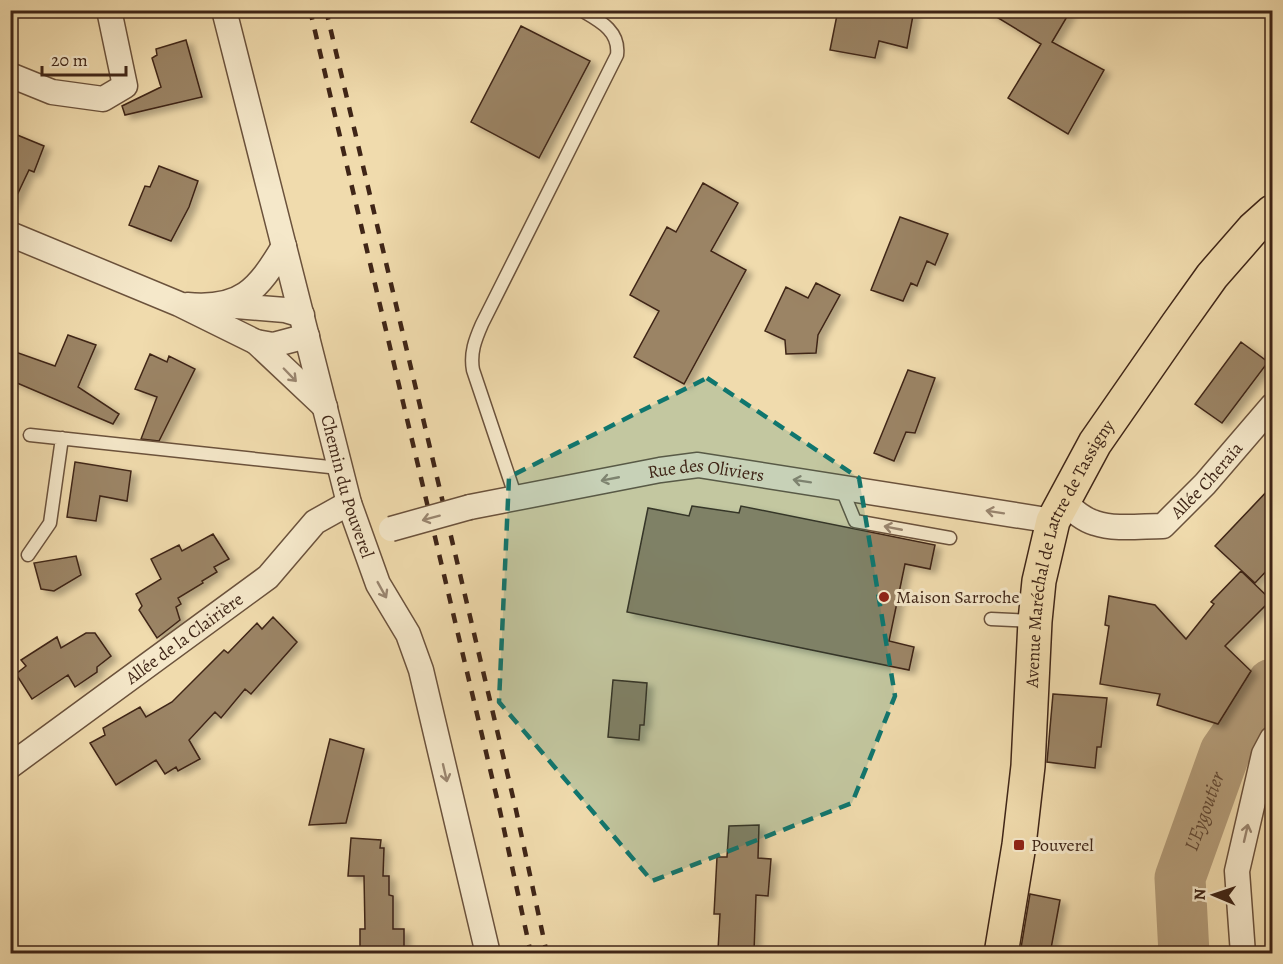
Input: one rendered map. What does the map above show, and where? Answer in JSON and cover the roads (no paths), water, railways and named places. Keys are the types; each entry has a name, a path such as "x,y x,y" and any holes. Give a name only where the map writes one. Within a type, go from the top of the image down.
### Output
{"main road":[{"name":"Avenue Maréchal de Lattre de Tassigny","path":"1001,954 1019,845 1028,766 1039,581 1058,511 1095,443 1212,276 1253,229 1272,212"}],"street":[{"path":"10,75 52,92 103,99 125,86 109,10"},
{"name":"Chemin du Pouverel","path":"224,10 339,468 378,584 408,634 420,670 488,954"},
{"path":"10,234 179,304 256,342 273,345 304,326 285,309 224,305 202,307 179,304"},
{"path":"224,305 255,288 284,246"},
{"path":"256,342 325,407"},
{"name":"Allée Cheraïa","path":"1058,511 1077,514 1095,523 1119,526 1163,526 1205,484 1272,406"},
{"name":"Rue des Oliviers","path":"362,536 470,507 660,470 698,465 841,487 1058,511"},
{"name":"Allée de la Clairière","path":"10,766 268,578 315,522 349,503"},
{"path":"1243,954 1237,871 1264,754 1272,739"}],"lane":[{"path":"516,498 471,359 482,324 617,55 618,46 615,36 600,21 581,10"},
{"path":"30,435 339,468"},
{"path":"28,555 50,523 62,438"},
{"path":"841,487 855,520 950,538"},
{"path":"991,619 1035,621"}],"waterway":[{"name":"L'Eygoutier","path":"1184,954 1180,878 1225,752 1272,684"}],"railway":[{"path":"310,10 500,811 531,954"},
{"path":"326,10 516,810 547,954"}],"place":[{"name":"Maison Sarroche","path":"884,597"},
{"name":"Pouverel","path":"1019,845"}]}
